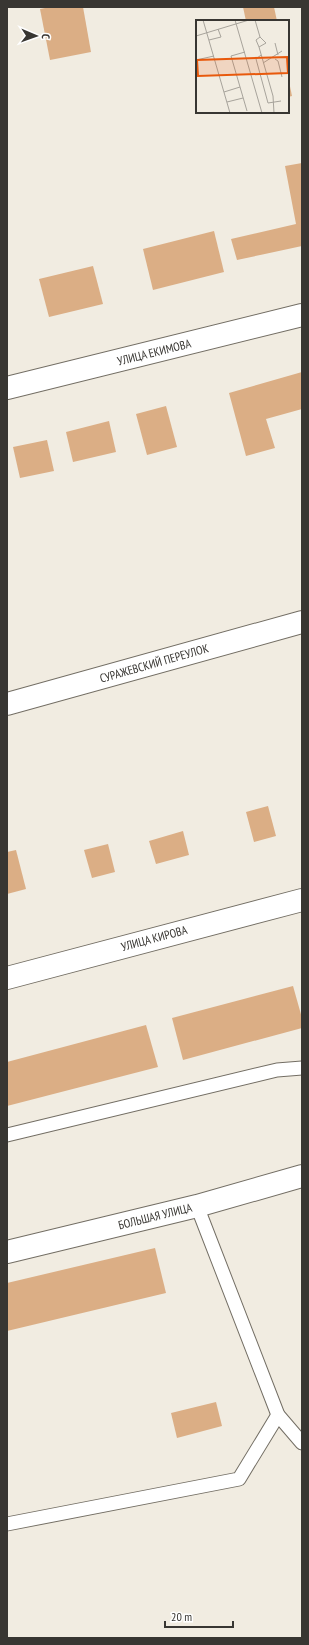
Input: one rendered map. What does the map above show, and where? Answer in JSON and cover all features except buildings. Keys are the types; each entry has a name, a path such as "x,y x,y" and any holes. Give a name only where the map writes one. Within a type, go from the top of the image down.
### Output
{"street":[{"name":"УЛИЦА ЕКИМОВА","path":"7,388 302,315"},
{"name":"СУРАЖЕВСКИЙ ПЕРЕУЛОК","path":"7,704 302,622"},
{"name":"УЛИЦА КИРОВА","path":"7,978 302,900"},
{"name":"БОЛЬШАЯ УЛИЦА","path":"7,1252 197,1206 302,1176"}],"lane":[{"path":"7,1135 277,1070 302,1068"},
{"path":"197,1206 278,1415 302,1442"},
{"path":"7,1524 239,1479 278,1415"}]}
